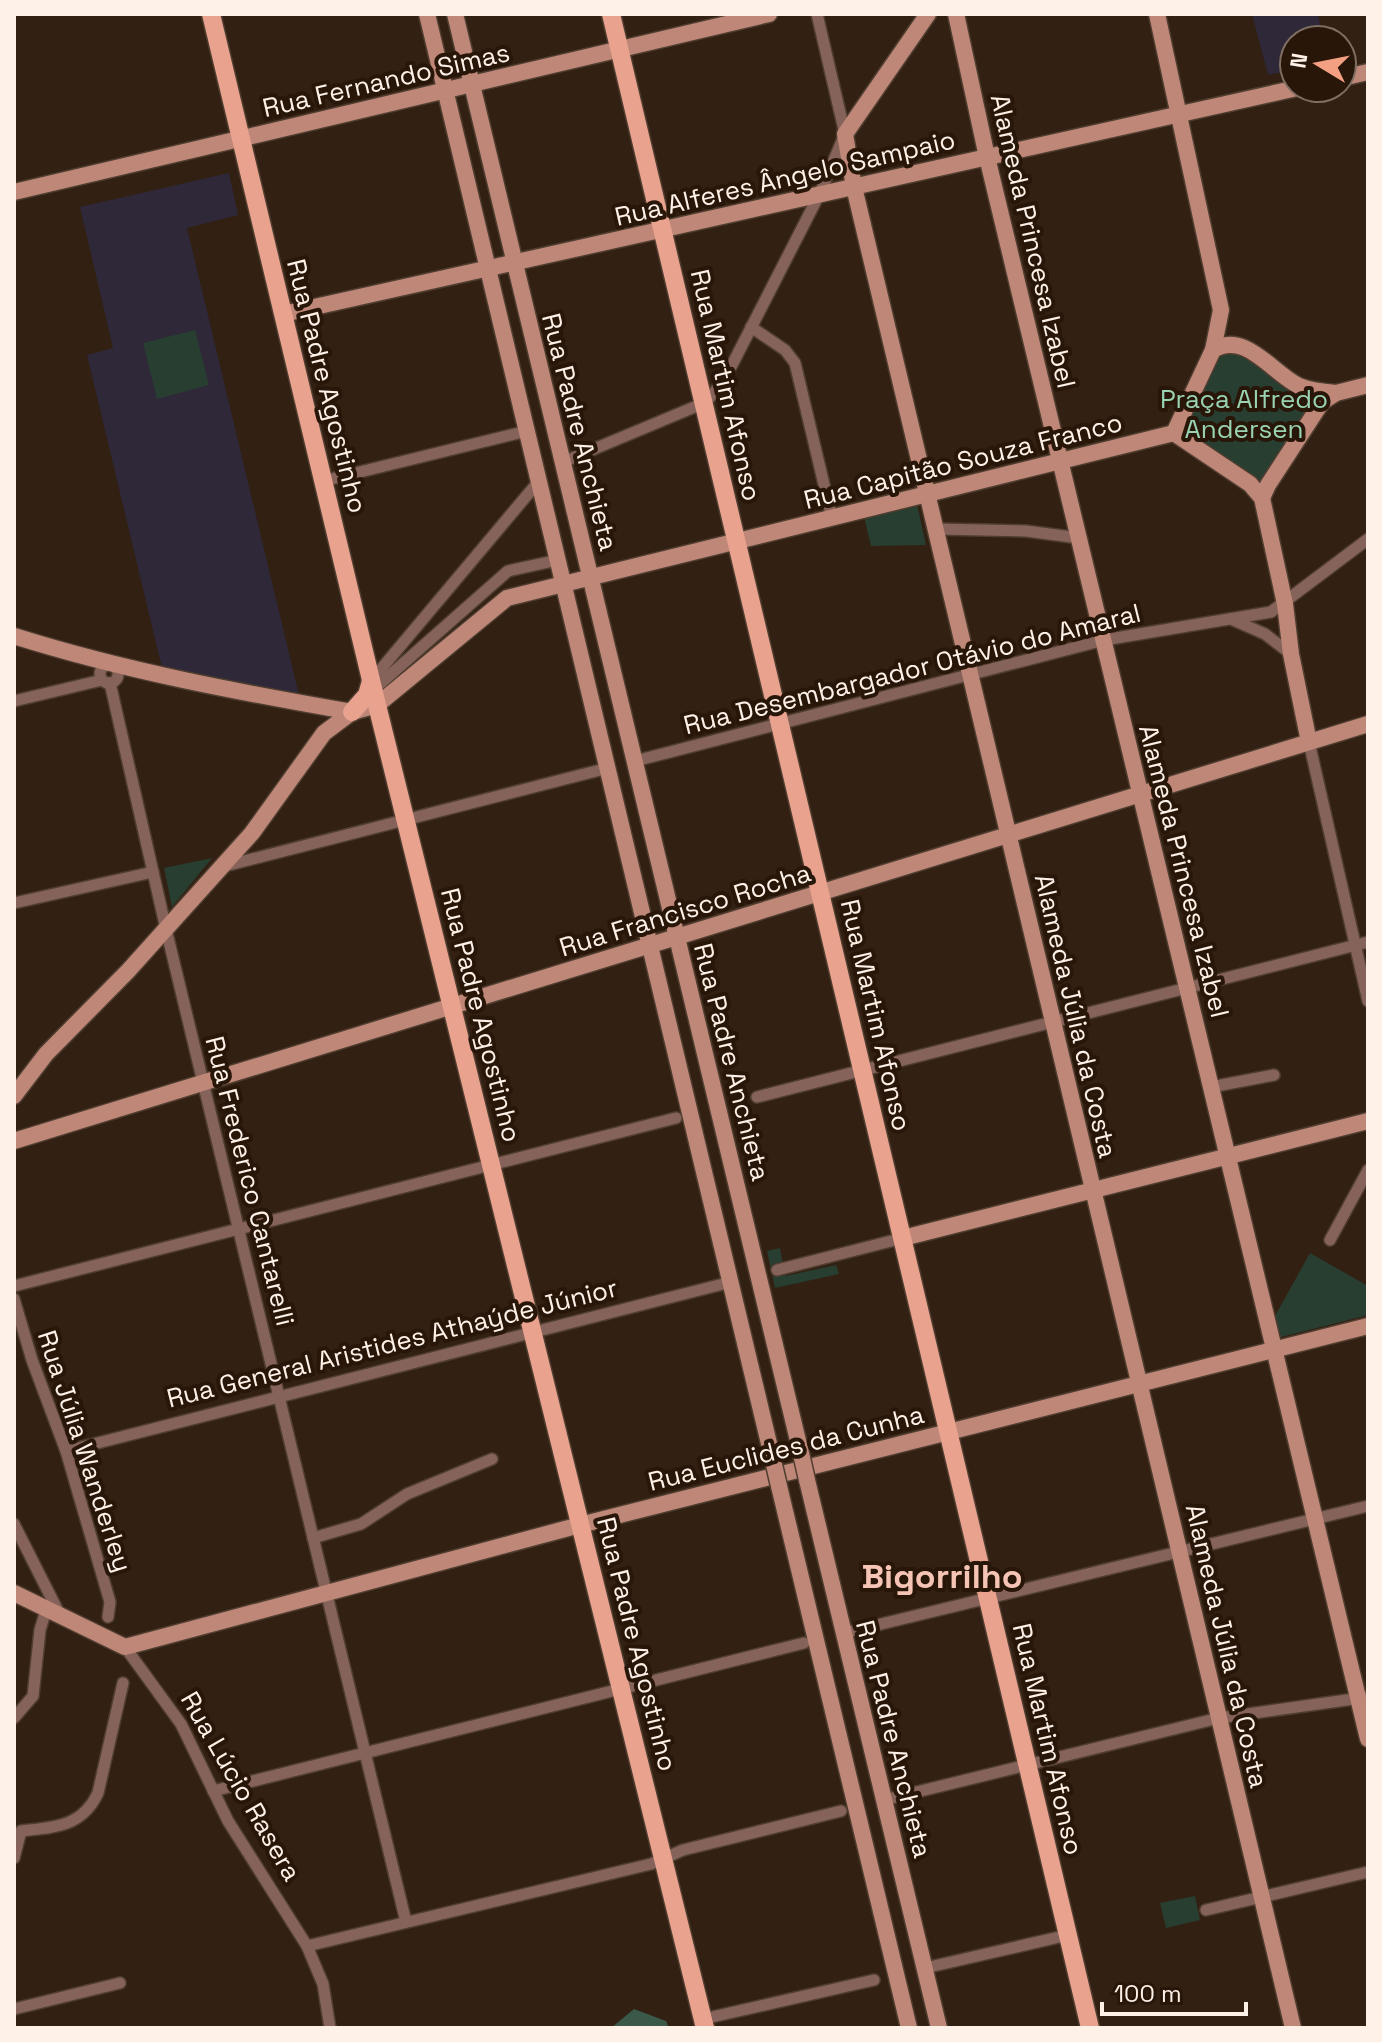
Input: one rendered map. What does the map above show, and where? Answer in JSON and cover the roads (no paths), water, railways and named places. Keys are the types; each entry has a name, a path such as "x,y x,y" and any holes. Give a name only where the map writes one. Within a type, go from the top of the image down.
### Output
{"main road":[{"name":"Rua Padre Agostinho","path":"211,14 405,820 704,2024"},
{"name":"Rua Martim Afonso","path":"611,14 1090,2028"},
{"path":"352,712 367,695 374,692"}],"street":[{"name":"Rua Padre Anchieta","path":"427,14 909,2028"},
{"name":"Rua Padre Anchieta","path":"455,14 939,2028"},
{"name":"Rua Fernando Simas","path":"14,192 769,14"},
{"name":"Alameda Júlia da Costa","path":"817,14 854,187 1293,2028"},
{"path":"563,462 704,403 723,380 819,195 845,134 928,14"},
{"name":"Alameda Princesa Izabel","path":"956,14 987,157 1274,1350 1363,1698 1368,1739"},
{"path":"1157,14 1221,310 1213,350 1174,433 1250,484 1262,498 1285,604 1291,654 1309,742 1362,943 1368,1001"},
{"name":"Rua Alferes Ângelo Sampaio","path":"283,314 1278,92"},
{"path":"751,327 785,350 795,363 832,518"},
{"path":"1213,350 1228,343 1241,345 1295,384 1311,390 1336,393 1368,385"},
{"path":"1262,498 1316,408 1336,393"},
{"path":"323,481 527,431"},
{"name":"Rua Capitão Souza Franco","path":"374,692 425,667 500,602 1174,433"},
{"path":"374,692 539,481"},
{"path":"936,529 1026,531 1079,538"},
{"name":"Rua Desembargador Otávio do Amaral","path":"635,761 1104,640 1271,612 1368,539"},
{"path":"374,692 508,571 558,560"},
{"path":"1231,619 1265,634 1291,654"},
{"path":"14,636 112,665 230,691 352,712"},
{"name":"Rua Frederico Cantarelli","path":"112,665 118,675 106,682 406,1922"},
{"path":"14,701 106,682"},
{"path":"14,1096 46,1054 166,929 262,820 319,739 352,712"},
{"name":"Rua Francisco Rocha","path":"15,1140 1368,724"},
{"path":"221,867 608,768"},
{"path":"14,903 153,872"},
{"path":"757,1097 1362,943"},
{"path":"1211,1087 1274,1075"},
{"path":"14,1286 676,1118"},
{"path":"777,1270 1368,1121"},
{"path":"1330,1240 1368,1170"},
{"name":"Rua General Aristides Athaýde Júnior","path":"66,1451 731,1282"},
{"name":"Rua Júlia Wanderley","path":"14,1299 32,1360 66,1451 110,1602 108,1617"},
{"name":"Rua Euclides da Cunha","path":"125,1647 580,1525 1368,1326"},
{"path":"762,1416 790,1409"},
{"path":"313,1538 361,1524 407,1494 492,1459"},
{"path":"844,1633 1368,1506"},
{"path":"14,1524 61,1618"},
{"name":"Rua Lúcio Rasera","path":"14,1593 125,1647 181,1724 228,1821 307,1946 323,1984 330,2028"},
{"path":"14,1718 33,1696 40,1630 46,1610"},
{"path":"213,1791 804,1643"},
{"path":"14,1858 21,1831 68,1825 87,1812 98,1793 123,1683"},
{"path":"884,1800 1219,1718 1363,1698"},
{"path":"307,1946 651,1864 683,1850 841,1811"},
{"path":"1206,1910 1368,1872"},
{"path":"925,1968 1068,1935"},
{"path":"704,2024 874,1980"},
{"path":"14,2009 120,1983"}],"district":[{"name":"Bigorrilho","path":"942,1576"}],"park label":[{"name":"Praça Alfredo Andersen","path":"1244,414"}]}
